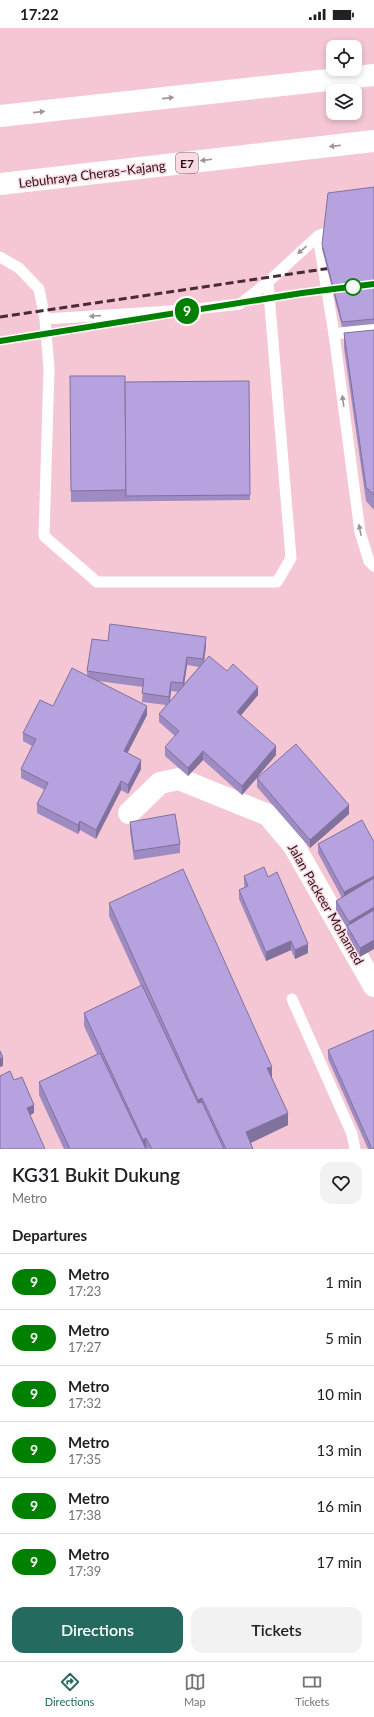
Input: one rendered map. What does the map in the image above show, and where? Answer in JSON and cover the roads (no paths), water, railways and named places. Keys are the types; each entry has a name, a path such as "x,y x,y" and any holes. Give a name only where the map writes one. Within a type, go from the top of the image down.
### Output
{"main road":[{"path":"311,83 374,68"},
{"path":"0,116 374,76"},
{"name":"Lebuhraya Cheras–Kajang","path":"0,184 374,141"},
{"name":"Jalan Packeer Mohamed","path":"129,813 160,783 179,779 268,815 294,846 374,986"}],"lane":[{"path":"46,319 186,310 240,304 268,282 318,236 345,225"},
{"path":"318,236 334,334 360,532 369,561 374,566"},
{"path":"0,256 19,268 39,289 46,319 49,369 44,536 97,582 277,582 292,558 268,282"},
{"path":"334,334 374,329"},
{"path":"292,999 352,1134 355,1149"}],"railway":[{"path":"0,317 338,267"},
{"path":"0,341 342,288"}],"metro line":[{"name":"9","path":"0,341 302,293 374,284"}]}
